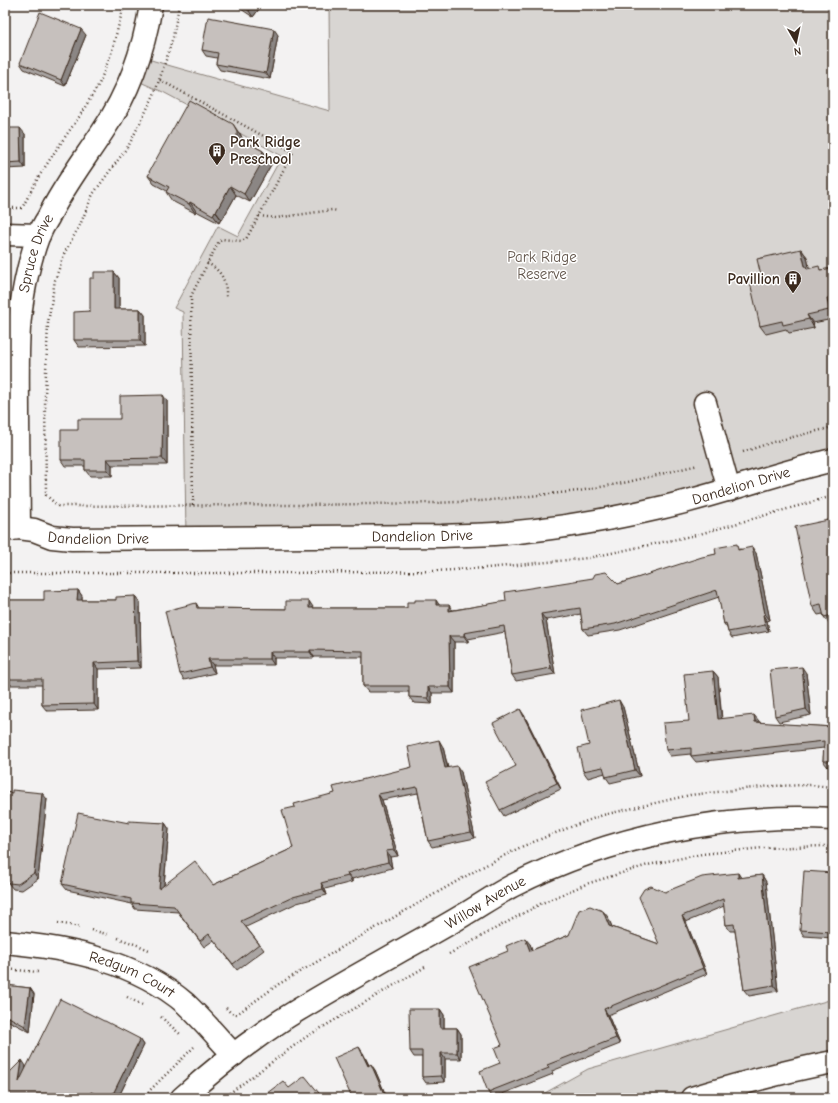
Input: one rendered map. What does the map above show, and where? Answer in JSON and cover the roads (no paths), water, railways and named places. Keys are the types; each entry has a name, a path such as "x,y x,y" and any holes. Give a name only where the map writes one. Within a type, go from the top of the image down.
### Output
{"street":[{"name":"Spruce Drive","path":"12,529 19,328 30,262 39,235 53,207 69,180 104,130 121,100 133,73 142,47 151,5"},
{"path":"5,234 39,235"},
{"path":"705,403 729,490"},
{"name":"Dandelion Drive","path":"12,529 34,530 52,537 72,539 442,536 494,534 540,529 618,517 665,507 833,460"},
{"name":"Willow Avenue","path":"182,1098 234,1055 282,1020 512,887 556,866 603,849 678,830 719,823 780,818 833,819"},
{"name":"Redgum Court","path":"5,942 60,949 98,958 150,980 185,1003 200,1017 234,1055"},
{"path":"692,1098 733,1085 796,1069 833,1062"}],"place":[{"name":"Park Ridge Preschool","path":"217,166"},
{"name":"Pavillion","path":"793,294"}],"park label":[{"name":"Park Ridge Reserve","path":"542,266"}]}
